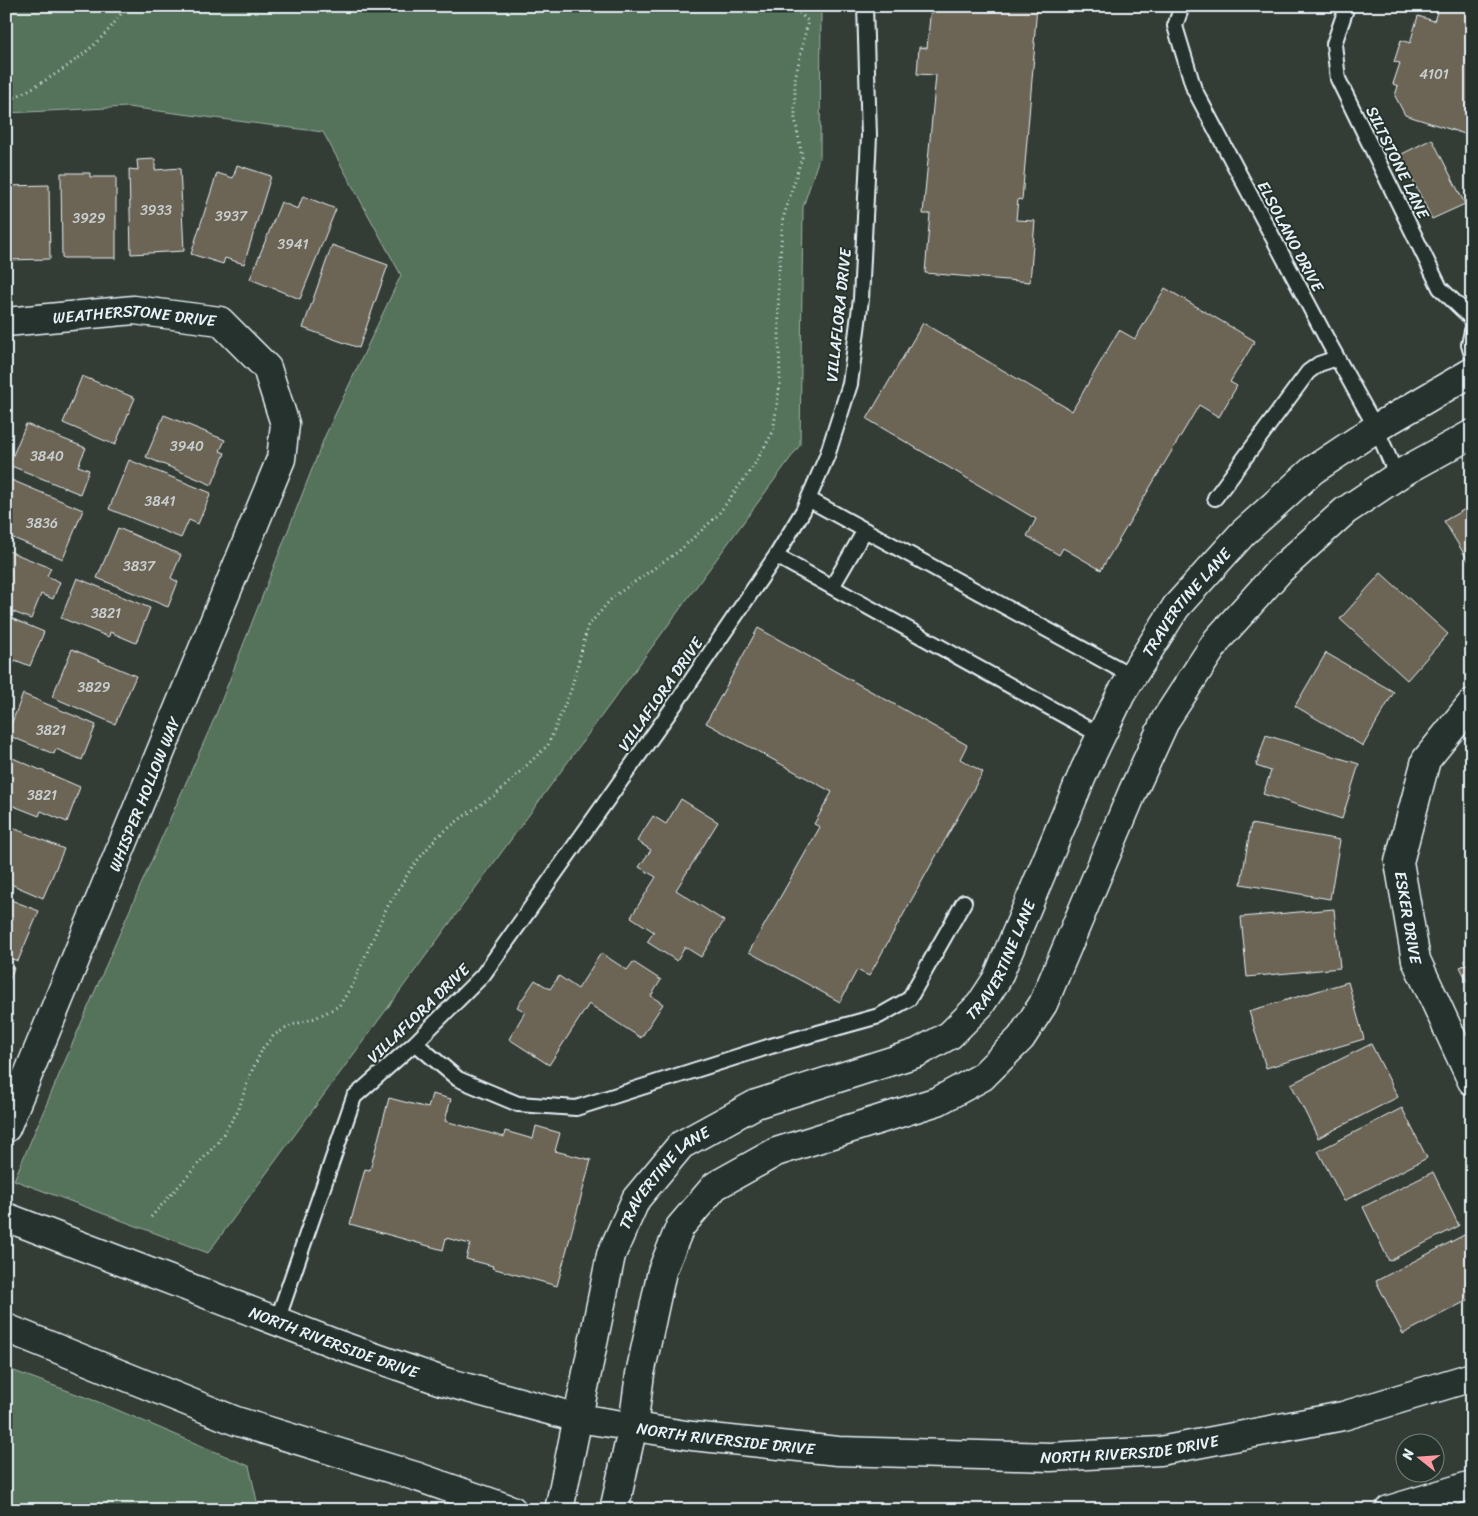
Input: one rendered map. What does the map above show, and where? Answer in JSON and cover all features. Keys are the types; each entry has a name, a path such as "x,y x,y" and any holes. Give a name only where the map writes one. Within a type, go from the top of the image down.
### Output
{"street":[{"name":"WEATHERSTONE DRIVE","path":"6,322 134,310 220,322 267,368 285,424 281,459"},
{"name":"TRAVERTINE LANE","path":"559,1510 611,1255 636,1199 681,1145 756,1104 917,1053 950,1035 980,1005 997,979 1085,770 1121,694 1176,607 1243,533 1313,470 1376,428 1472,372"},
{"path":"614,1510 633,1426 640,1374 662,1271 680,1227 715,1186 776,1152 938,1101 982,1077 1021,1038 1043,1004 1133,791 1166,719 1218,639 1280,570 1345,511 1397,476 1472,434"},
{"name":"WHISPER HOLLOW WAY","path":"6,1128 281,459"},
{"name":"ESKER DRIVE","path":"1472,703 1426,760 1399,862 1416,960 1472,1081"},
{"name":"NORTH RIVERSIDE DRIVE","path":"6,1217 339,1345 442,1381 578,1418 692,1436 838,1451 1050,1457 1160,1451 1343,1416 1472,1377"},
{"path":"6,1328 236,1421 418,1477 512,1510"},
{"path":"1390,1510 1472,1485"}],"lane":[{"name":"VILLAFLORA DRIVE","path":"277,1321 354,1097 415,1042 483,975 678,700 776,556 803,511 827,456 850,384 861,299 869,136 865,6"},
{"name":"ELSOLANO DRIVE","path":"1182,6 1175,26 1194,90 1376,428 1397,476"},
{"name":"SILTSTONE LANE","path":"1347,6 1334,44 1338,79 1440,288 1472,318"},
{"path":"1472,331 1469,345 1472,355"},
{"path":"1216,498 1308,372 1319,364 1337,358"},
{"path":"808,499 1132,676"},
{"path":"832,587 865,530"},
{"path":"776,556 1101,736"},
{"path":"415,1042 458,1079 518,1104 576,1108 771,1046 879,1016 910,999 964,902"}],"path":[{"path":"6,102 46,81 91,49 126,6"},
{"path":"151,1217 218,1142 238,1111 249,1077 263,1048 274,1035 292,1025 315,1018 339,1006 352,984 386,909 412,867 438,837 499,792 548,745 571,690 588,626 613,597 679,551 716,516 753,467 773,432 780,383 778,282 782,219 802,157 795,118 795,79 808,21 792,6"}],"green space":[{"path":"6,6 821,6 820,155 803,207 800,445 208,1253 14,1180 215,717 325,436 401,275 323,132 128,107 6,113"},
{"path":"6,1368 101,1403 249,1466 259,1510 6,1510"}],"building":[{"path":"931,6 1037,6 1022,200 1018,199 1016,220 1035,221 1030,282 925,273 930,214 923,214 936,75 917,74 919,47 927,48"},
{"path":"1439,6 1472,6 1472,134 1468,135 1405,115 1395,96 1398,86 1393,84 1400,63 1394,62 1401,40 1410,43 1418,16 1434,21"},
{"path":"1432,139 1465,204 1432,219 1400,155"},
{"path":"155,159 155,170 180,168 184,251 131,254 129,169 138,170 137,160"},
{"path":"237,165 271,176 244,264 225,258 223,264 191,254 217,173 233,178"},
{"path":"61,173 90,173 90,177 116,177 116,258 62,258"},
{"path":"49,185 50,259 6,260 6,186"},
{"path":"303,196 336,209 300,299 250,279 281,202 298,209"},
{"path":"332,245 388,265 359,348 303,328"},
{"path":"1165,288 1255,341 1230,382 1237,386 1219,417 1199,405 1101,570 1063,548 1059,555 1027,536 1036,519 867,419 923,323 1072,411 1119,330 1135,339"},
{"path":"82,376 135,398 115,445 63,423"},
{"path":"164,415 225,440 220,451 225,453 212,485 146,457"},
{"path":"26,424 86,448 78,466 89,470 80,494 9,465"},
{"path":"129,460 211,493 198,524 189,520 181,538 109,509"},
{"path":"9,479 83,510 63,559 6,535 6,485"},
{"path":"1472,505 1472,567 1444,521"},
{"path":"118,528 181,555 171,578 178,582 168,607 97,578"},
{"path":"6,550 51,568 47,576 60,582 53,599 41,594 31,619 6,609"},
{"path":"1381,573 1448,634 1407,680 1340,619"},
{"path":"77,578 150,608 136,643 110,632 109,637 61,618"},
{"path":"6,616 44,632 30,666 15,660 8,678 6,678"},
{"path":"758,628 967,745 960,759 983,772 869,976 857,970 840,1002 749,952 820,827 814,824 832,792 706,723"},
{"path":"72,649 136,676 115,724 52,697"},
{"path":"1326,653 1394,692 1363,746 1295,706"},
{"path":"23,694 96,725 82,760 56,749 54,754 7,735"},
{"path":"1266,735 1359,764 1342,819 1263,794 1271,771 1256,766"},
{"path":"8,756 80,787 67,822 41,811 39,816 6,803 6,761"},
{"path":"681,799 718,822 676,890 724,921 701,957 685,947 677,961 647,942 654,932 631,917 656,877 639,867 651,850 637,841 653,816 666,824"},
{"path":"1251,824 1340,840 1330,899 1241,884"},
{"path":"6,825 64,849 43,898 6,882"},
{"path":"6,898 39,911 18,961 6,957"},
{"path":"1334,909 1340,968 1247,977 1241,917"},
{"path":"601,953 627,970 633,962 661,980 651,996 663,1004 641,1038 589,1004 549,1065 509,1039 525,1012 517,1007 535,980 550,989 559,976 578,989"},
{"path":"1472,962 1472,991 1460,967"},
{"path":"6,965 14,968 6,988"},
{"path":"1348,982 1364,1039 1266,1068 1249,1011"},
{"path":"1371,1044 1398,1097 1318,1138 1291,1084"},
{"path":"432,1094 451,1099 445,1121 504,1137 505,1131 533,1139 536,1126 560,1133 555,1151 591,1160 557,1286 466,1259 470,1244 446,1238 443,1250 350,1224 365,1169 370,1170 389,1098 428,1108"},
{"path":"1402,1108 1427,1158 1344,1201 1318,1151"},
{"path":"1433,1172 1459,1226 1389,1261 1363,1207"},
{"path":"1468,1233 1472,1242 1472,1298 1403,1334 1376,1281"}]}
